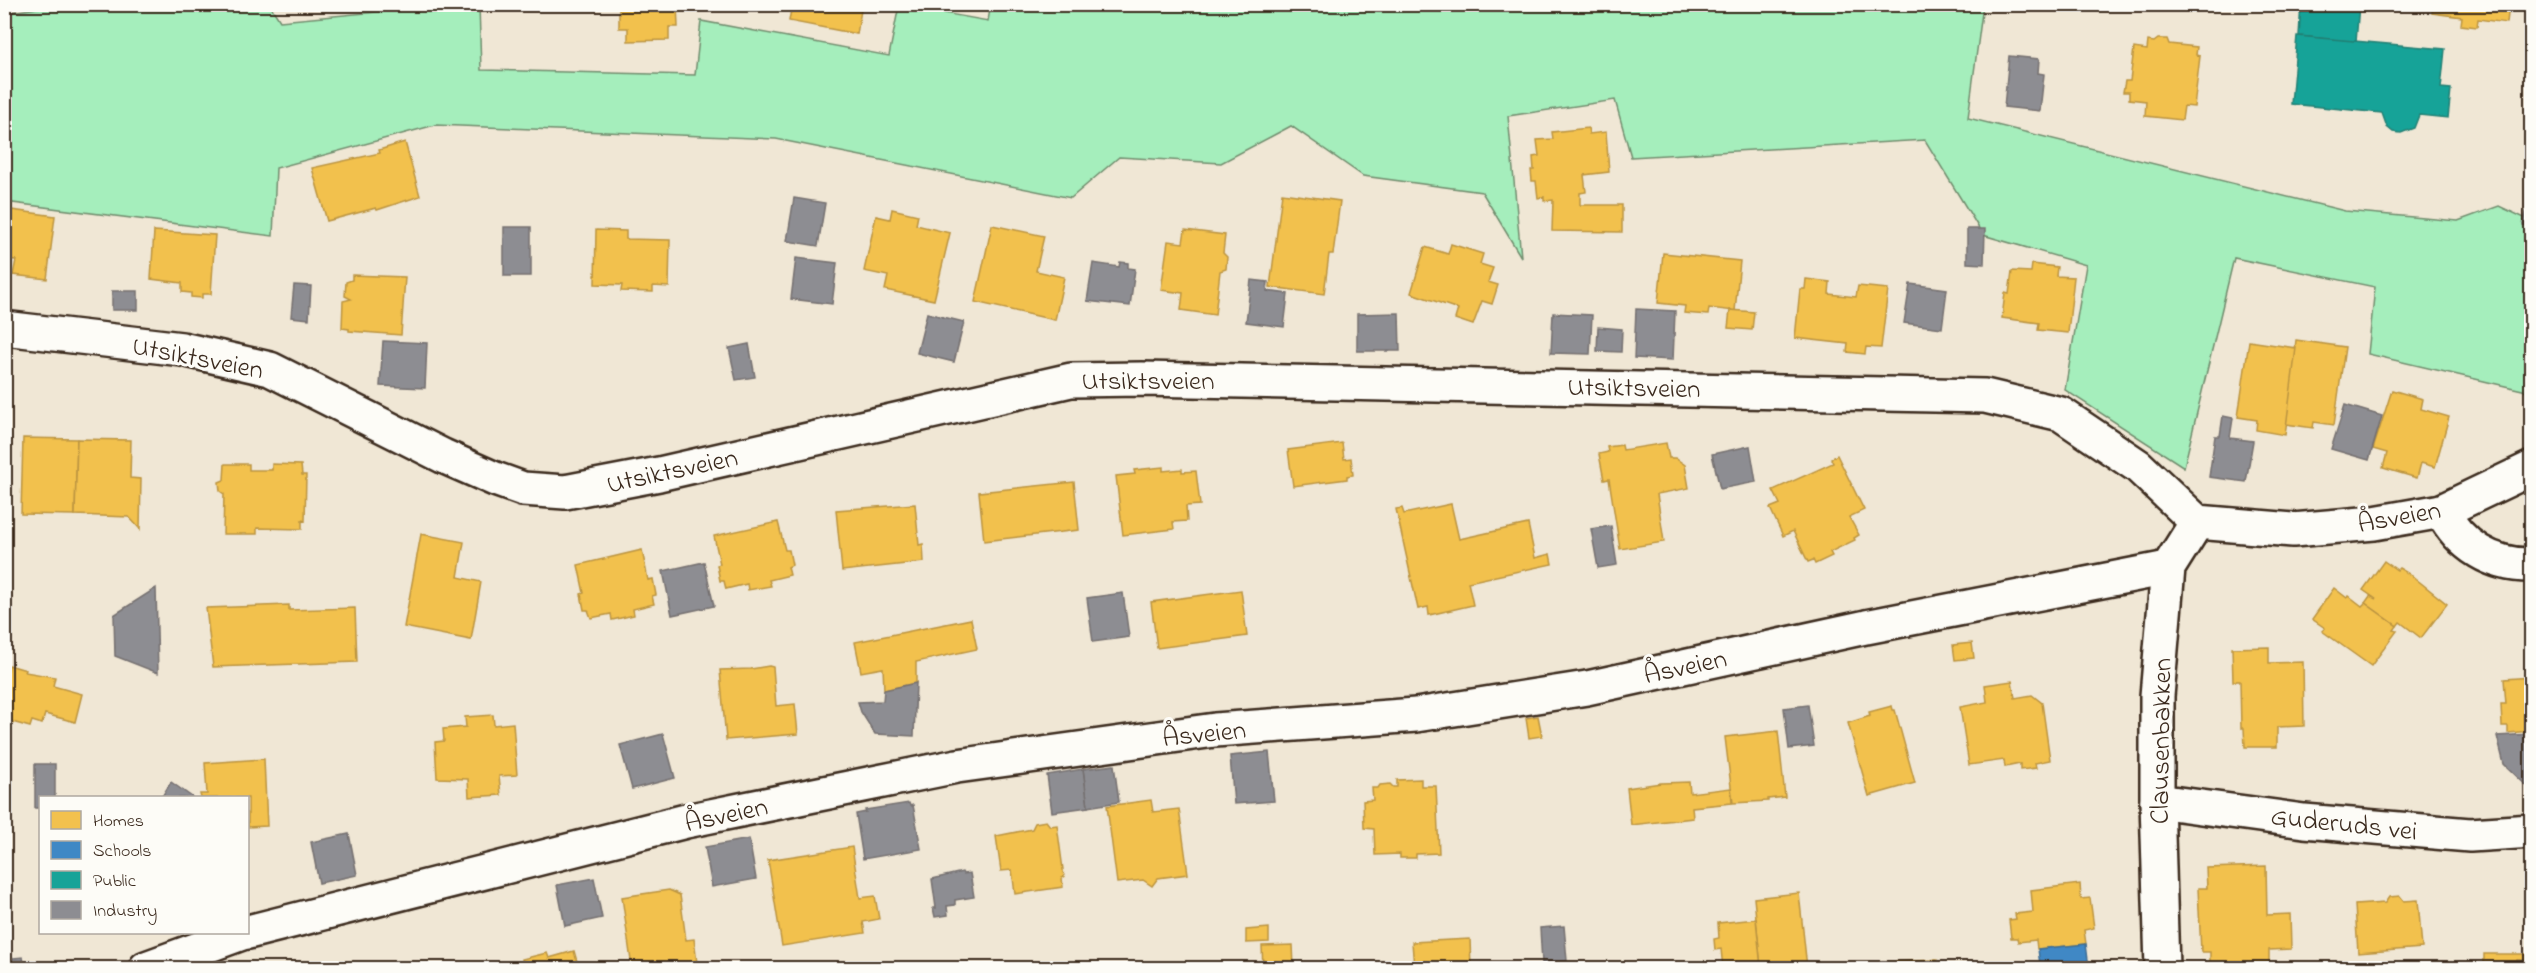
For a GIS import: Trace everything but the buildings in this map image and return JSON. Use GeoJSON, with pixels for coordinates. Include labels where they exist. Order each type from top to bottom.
{"type":"FeatureCollection","features":[{"type":"Feature","properties":{"kind":"street","name":"Utsiktsveien"},"geometry":{"type":"LineString","coordinates":[[4,328],[182,350],[270,369],[443,456],[523,489],[565,492],[649,476],[1071,380],[1176,379],[1762,390],[1985,396],[2061,414],[2138,466],[2197,522]]}},
{"type":"Feature","properties":{"kind":"street","name":"Åsveien"},"geometry":{"type":"LineString","coordinates":[[2197,522],[2293,530],[2374,523],[2442,511],[2532,468]]}},
{"type":"Feature","properties":{"kind":"street"},"geometry":{"type":"LineString","coordinates":[[2442,511],[2452,531],[2479,553],[2515,565],[2532,565]]}},
{"type":"Feature","properties":{"kind":"street","name":"Clausenbakken"},"geometry":{"type":"LineString","coordinates":[[2162,969],[2157,801],[2157,696],[2168,568],[2197,522]]}},
{"type":"Feature","properties":{"kind":"street","name":"Åsveien"},"geometry":{"type":"LineString","coordinates":[[249,931],[686,821],[957,766],[1215,730],[1416,715],[1587,688],[1866,627],[2168,568]]}},
{"type":"Feature","properties":{"kind":"street","name":"Guderuds vei"},"geometry":{"type":"LineString","coordinates":[[2157,801],[2304,820],[2470,835],[2532,831]]}},
{"type":"Feature","properties":{"kind":"street","name":"Åsveien"},"geometry":{"type":"LineString","coordinates":[[146,969],[241,934]]}},
{"type":"Feature","properties":{"kind":"green space"},"geometry":{"type":"Polygon","coordinates":[[[991,4],[1983,5],[1968,118],[2345,211],[2458,221],[2499,206],[2531,221],[2531,392],[2368,354],[2375,287],[2234,258],[2184,467],[2065,390],[2086,265],[1983,235],[1925,140],[1631,157],[1615,100],[1508,116],[1521,257],[1482,192],[1363,176],[1291,126],[1221,163],[1119,157],[1071,198],[776,139],[435,125],[276,168],[273,236],[5,202],[5,13],[57,5],[270,5],[280,21],[452,5],[479,5],[481,70],[695,75],[701,21],[889,56],[899,5],[988,21],[991,4]]]}}]}
